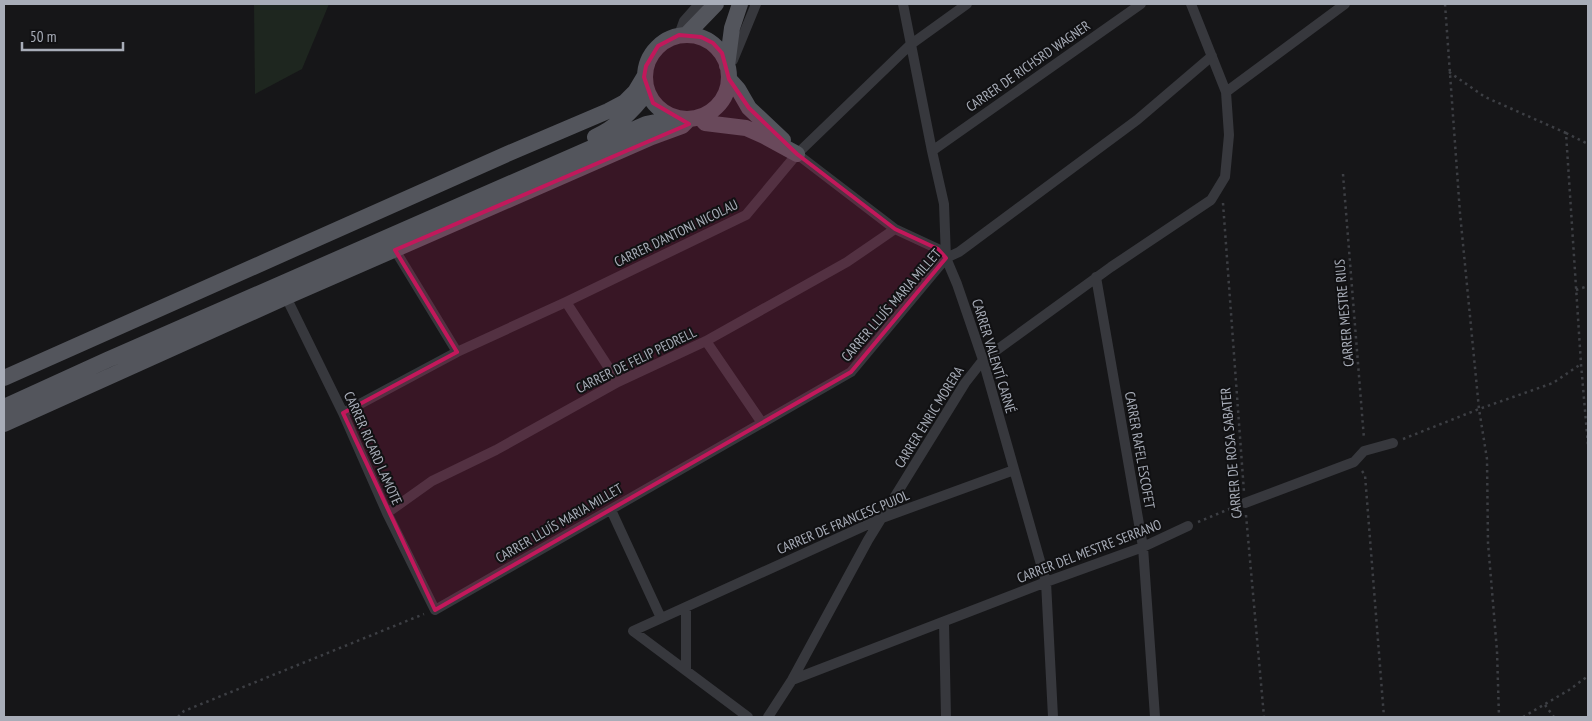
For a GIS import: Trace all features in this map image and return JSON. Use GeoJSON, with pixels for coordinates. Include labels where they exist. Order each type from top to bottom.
{"type":"FeatureCollection","features":[{"type":"Feature","properties":{"kind":"main road"},"geometry":{"type":"LineString","coordinates":[[683,35],[716,4]]}},
{"type":"Feature","properties":{"kind":"main road"},"geometry":{"type":"LineString","coordinates":[[4,407],[646,124],[688,118],[715,109],[725,95],[732,28],[740,4]]}},
{"type":"Feature","properties":{"kind":"main road"},"geometry":{"type":"LineString","coordinates":[[683,35],[700,37],[712,43],[722,53],[728,72],[749,108],[797,154],[746,128],[705,123],[663,112],[654,103],[646,84],[646,66],[650,55],[668,39],[683,35]]}},
{"type":"Feature","properties":{"kind":"main road"},"geometry":{"type":"LineString","coordinates":[[4,400],[608,132],[634,110],[646,84]]}},
{"type":"Feature","properties":{"kind":"main road"},"geometry":{"type":"LineString","coordinates":[[8,375],[608,111],[625,102],[646,84]]}},
{"type":"Feature","properties":{"kind":"main road"},"geometry":{"type":"LineString","coordinates":[[4,424],[286,297],[652,137],[682,126],[688,118]]}},
{"type":"Feature","properties":{"kind":"street"},"geometry":{"type":"LineString","coordinates":[[683,35],[684,21],[699,4]]}},
{"type":"Feature","properties":{"kind":"street"},"geometry":{"type":"LineString","coordinates":[[728,72],[756,4]]}},
{"type":"Feature","properties":{"kind":"street","name":"CARRER VALENTÍ CARNÉ"},"geometry":{"type":"LineString","coordinates":[[903,4],[944,204],[946,258],[958,284],[983,360],[1046,582],[1053,717]]}},
{"type":"Feature","properties":{"kind":"street","name":"CARRER D'ANTONI NICOLAU"},"geometry":{"type":"LineString","coordinates":[[343,413],[457,352],[566,302],[746,215],[797,154],[910,45],[967,4]]}},
{"type":"Feature","properties":{"kind":"street","name":"CARRER DE RICHSRD WAGNER"},"geometry":{"type":"LineString","coordinates":[[932,151],[1141,4]]}},
{"type":"Feature","properties":{"kind":"street","name":"CARRER ENRIC MORERA"},"geometry":{"type":"LineString","coordinates":[[768,717],[792,680],[868,540],[965,383],[983,360],[1096,277],[1211,200],[1225,177],[1229,135],[1226,92],[1191,4]]}},
{"type":"Feature","properties":{"kind":"street"},"geometry":{"type":"LineString","coordinates":[[1226,92],[1345,4]]}},
{"type":"Feature","properties":{"kind":"street","name":"CARRER LLUÍS MARIA MILLET"},"geometry":{"type":"LineString","coordinates":[[435,610],[851,372],[946,258],[959,252],[1137,120],[1212,56]]}},
{"type":"Feature","properties":{"kind":"street"},"geometry":{"type":"LineString","coordinates":[[797,154],[895,229],[938,249],[946,258]]}},
{"type":"Feature","properties":{"kind":"street","name":"CARRER DE FELIP PEDRELL"},"geometry":{"type":"LineString","coordinates":[[387,514],[432,481],[496,450],[618,382],[706,341],[847,262],[895,229]]}},
{"type":"Feature","properties":{"kind":"street"},"geometry":{"type":"LineString","coordinates":[[395,250],[457,352]]}},
{"type":"Feature","properties":{"kind":"street","name":"CARRER RAFEL ESCOFET"},"geometry":{"type":"LineString","coordinates":[[1096,277],[1143,547],[1155,717]]}},
{"type":"Feature","properties":{"kind":"street","name":"CARRER RICARD LAMOTE"},"geometry":{"type":"LineString","coordinates":[[286,297],[343,413],[387,514],[435,610]]}},
{"type":"Feature","properties":{"kind":"street"},"geometry":{"type":"LineString","coordinates":[[566,302],[618,382]]}},
{"type":"Feature","properties":{"kind":"street"},"geometry":{"type":"LineString","coordinates":[[706,341],[762,422]]}},
{"type":"Feature","properties":{"kind":"street"},"geometry":{"type":"LineString","coordinates":[[1245,503],[1354,462],[1364,451],[1393,443]]}},
{"type":"Feature","properties":{"kind":"street","name":"CARRER DE FRANCESC PUJOL"},"geometry":{"type":"LineString","coordinates":[[748,717],[633,631],[882,518],[1014,470]]}},
{"type":"Feature","properties":{"kind":"street"},"geometry":{"type":"LineString","coordinates":[[611,510],[661,618]]}},
{"type":"Feature","properties":{"kind":"street","name":"CARRER DEL MESTRE SERRANO"},"geometry":{"type":"LineString","coordinates":[[792,680],[1046,582],[1143,547],[1188,526]]}},
{"type":"Feature","properties":{"kind":"street"},"geometry":{"type":"LineString","coordinates":[[686,607],[686,670]]}},
{"type":"Feature","properties":{"kind":"street"},"geometry":{"type":"LineString","coordinates":[[944,622],[946,717]]}},
{"type":"Feature","properties":{"kind":"path"},"geometry":{"type":"LineString","coordinates":[[1445,4],[1448,72],[1460,213],[1479,409],[1487,459],[1488,543],[1497,651],[1499,717]]}},
{"type":"Feature","properties":{"kind":"path"},"geometry":{"type":"LineString","coordinates":[[1448,72],[1485,97],[1588,144]]}},
{"type":"Feature","properties":{"kind":"path"},"geometry":{"type":"LineString","coordinates":[[1566,133],[1588,445]]}},
{"type":"Feature","properties":{"kind":"path","name":"CARRER MESTRE RIUS"},"geometry":{"type":"LineString","coordinates":[[1343,174],[1364,451]]}},
{"type":"Feature","properties":{"kind":"path","name":"CARRER DE ROSA SABATER"},"geometry":{"type":"LineString","coordinates":[[1218,187],[1225,208],[1232,342],[1264,717]]}},
{"type":"Feature","properties":{"kind":"path"},"geometry":{"type":"LineString","coordinates":[[1576,290],[1588,286]]}},
{"type":"Feature","properties":{"kind":"path"},"geometry":{"type":"LineString","coordinates":[[1393,443],[1479,409],[1553,383],[1581,364]]}},
{"type":"Feature","properties":{"kind":"path"},"geometry":{"type":"LineString","coordinates":[[1354,462],[1365,475],[1384,717]]}},
{"type":"Feature","properties":{"kind":"path"},"geometry":{"type":"LineString","coordinates":[[1188,526],[1245,503]]}},
{"type":"Feature","properties":{"kind":"path"},"geometry":{"type":"LineString","coordinates":[[178,717],[184,710],[435,610]]}},
{"type":"Feature","properties":{"kind":"path"},"geometry":{"type":"LineString","coordinates":[[1523,717],[1570,690],[1588,676]]}},
{"type":"Feature","properties":{"kind":"path"},"geometry":{"type":"LineString","coordinates":[[1545,704],[1554,717]]}},
{"type":"Feature","properties":{"kind":"highlighted area"},"geometry":{"type":"Polygon","coordinates":[[[679,35],[701,37],[713,43],[722,53],[729,79],[749,108],[797,154],[895,229],[938,249],[946,258],[851,372],[435,610],[343,413],[457,352],[395,250],[689,124],[653,103],[644,77],[646,66],[658,46],[679,35]]]}},
{"type":"Feature","properties":{"kind":"shaded area"},"geometry":{"type":"Polygon","coordinates":[[[254,4],[329,4],[302,69],[255,94],[254,4]]]}}]}
